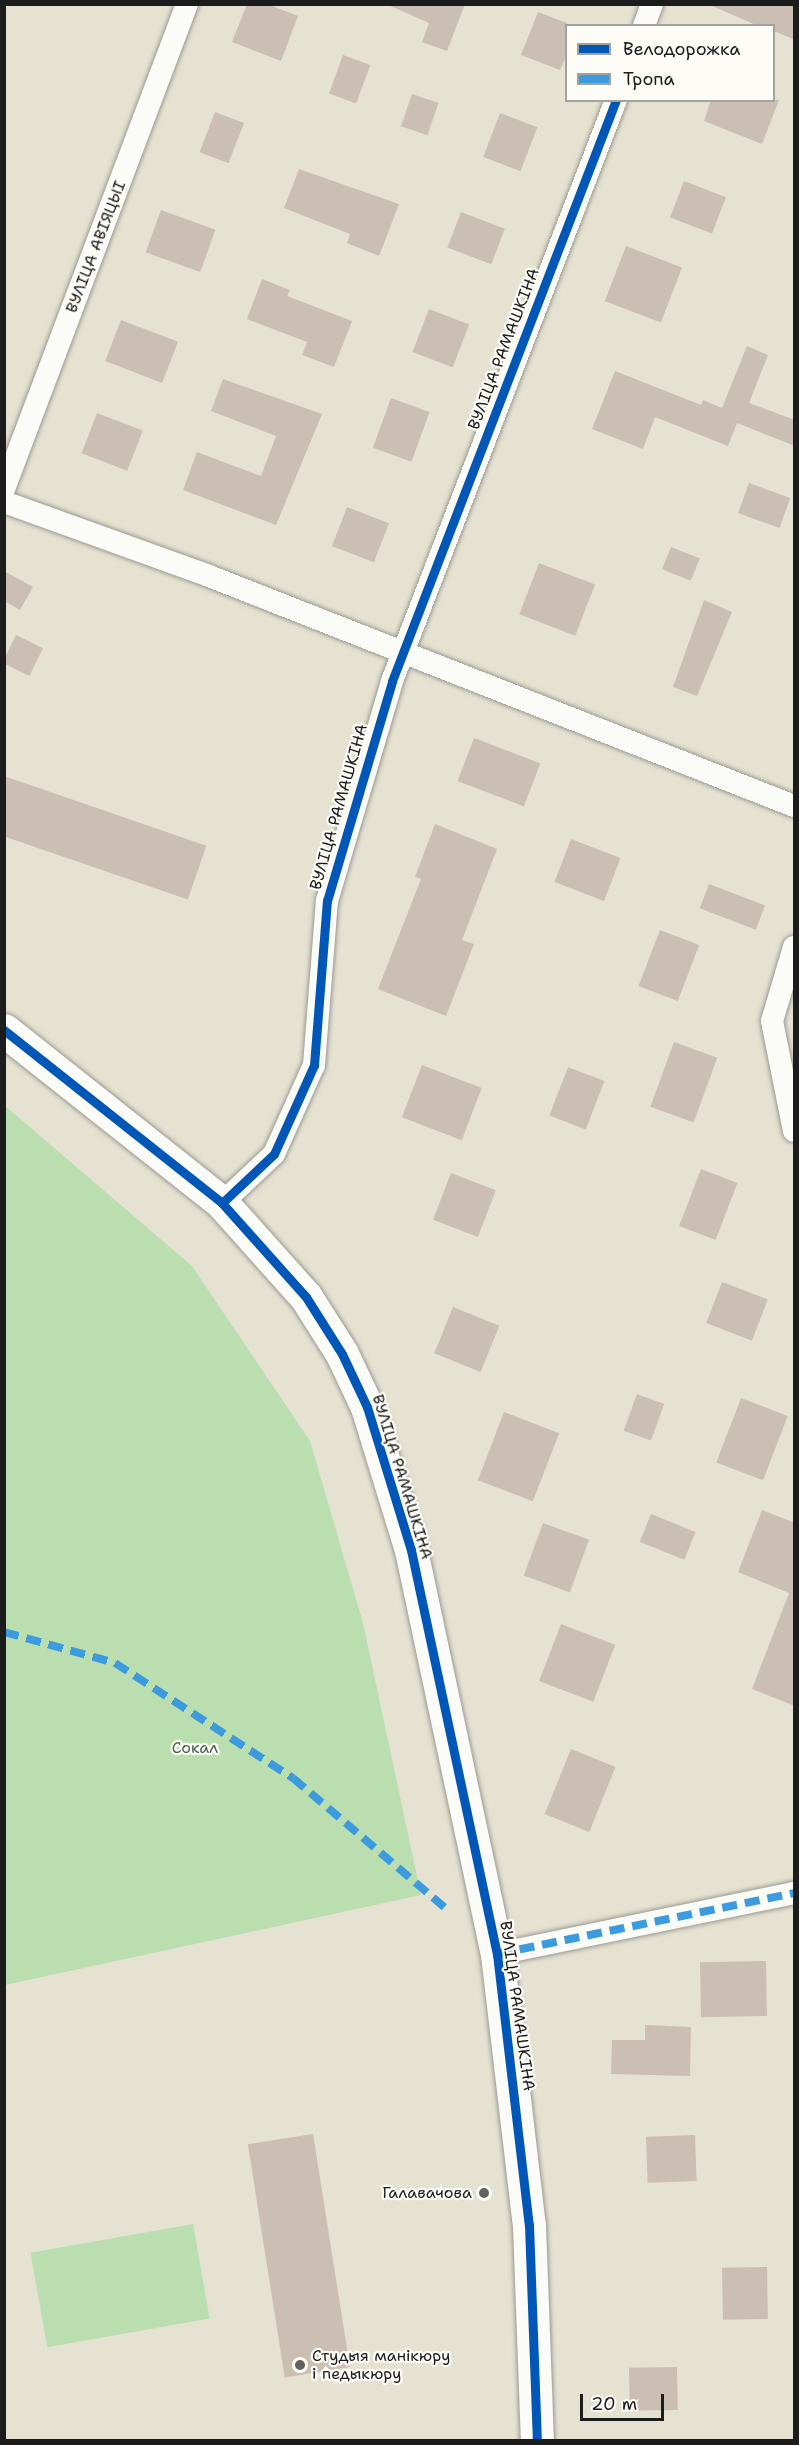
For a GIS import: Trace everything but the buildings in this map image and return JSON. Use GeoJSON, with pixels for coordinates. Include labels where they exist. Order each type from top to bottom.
{"type":"FeatureCollection","features":[{"type":"Feature","properties":{"kind":"street","name":"ВУЛІЦА АВІЯЦЫІ"},"geometry":{"type":"LineString","coordinates":[[4,489],[187,4]]}},
{"type":"Feature","properties":{"kind":"street"},"geometry":{"type":"LineString","coordinates":[[645,24],[652,4]]}},
{"type":"Feature","properties":{"kind":"street","name":"ВУЛІЦА РАМАШКІНА"},"geometry":{"type":"LineString","coordinates":[[537,2440],[529,2225],[497,1954],[411,1550],[367,1407],[342,1354],[306,1297],[222,1203],[274,1154],[314,1065],[327,901],[404,652],[615,102]]}},
{"type":"Feature","properties":{"kind":"street"},"geometry":{"type":"LineString","coordinates":[[4,502],[404,652],[795,806]]}},
{"type":"Feature","properties":{"kind":"street"},"geometry":{"type":"LineString","coordinates":[[795,947],[772,1021],[795,1131]]}},
{"type":"Feature","properties":{"kind":"street"},"geometry":{"type":"LineString","coordinates":[[4,1030],[222,1203]]}},
{"type":"Feature","properties":{"kind":"street"},"geometry":{"type":"LineString","coordinates":[[497,1954],[795,1893]]}},
{"type":"Feature","properties":{"kind":"green space","name":"Сокал"},"geometry":{"type":"Polygon","coordinates":[[[4,1105],[192,1266],[310,1441],[363,1623],[421,1895],[5,1985],[4,1105]]]}},
{"type":"Feature","properties":{"kind":"green space"},"geometry":{"type":"Polygon","coordinates":[[[193,2224],[210,2319],[47,2347],[31,2253],[193,2224]]]}},
{"type":"Feature","properties":{"kind":"marked path"},"geometry":{"type":"LineString","coordinates":[[4,1632],[115,1663],[293,1778],[450,1912]]}},
{"type":"Feature","properties":{"kind":"marked path"},"geometry":{"type":"LineString","coordinates":[[497,1954],[794,1893]]}},
{"type":"Feature","properties":{"kind":"cycle path"},"geometry":{"type":"LineString","coordinates":[[222,1203],[274,1154],[314,1065],[327,901],[392,681],[615,102]]}},
{"type":"Feature","properties":{"kind":"cycle path"},"geometry":{"type":"LineString","coordinates":[[4,1030],[222,1203],[306,1297],[342,1354],[367,1407],[411,1550],[497,1954],[529,2225],[537,2440]]}},
{"type":"Feature","properties":{"kind":"place","name":"Галавачова"},"geometry":{"type":"Point","coordinates":[484,2193]}},
{"type":"Feature","properties":{"kind":"place","name":"Студыя манікюру і педыкюру"},"geometry":{"type":"Point","coordinates":[300,2365]}}]}
